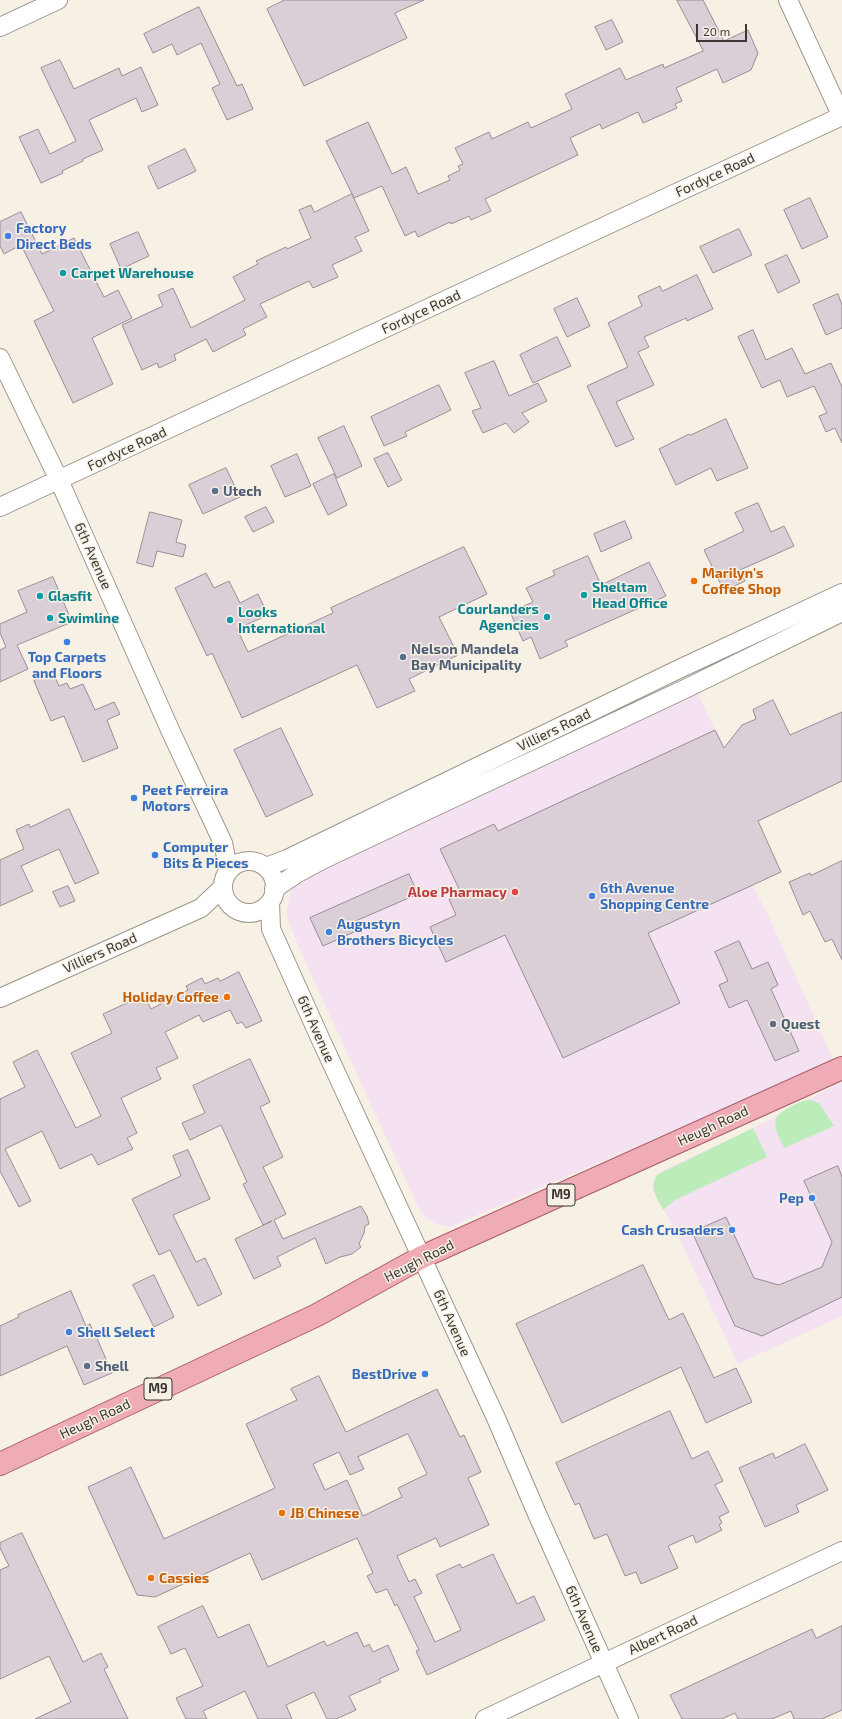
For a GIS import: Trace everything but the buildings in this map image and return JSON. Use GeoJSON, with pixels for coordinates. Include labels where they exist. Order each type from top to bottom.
{"type":"FeatureCollection","features":[{"type":"Feature","properties":{"kind":"main road","name":"Heugh Road"},"geometry":{"type":"LineString","coordinates":[[0,1464],[317,1314],[422,1257],[842,1068]]}},
{"type":"Feature","properties":{"kind":"street"},"geometry":{"type":"LineString","coordinates":[[0,27],[58,0]]}},
{"type":"Feature","properties":{"kind":"street"},"geometry":{"type":"LineString","coordinates":[[788,0],[842,116]]}},
{"type":"Feature","properties":{"kind":"street","name":"Fordyce Road"},"geometry":{"type":"LineString","coordinates":[[0,507],[842,116]]}},
{"type":"Feature","properties":{"kind":"street","name":"6th Avenue"},"geometry":{"type":"LineString","coordinates":[[0,358],[59,480],[222,843],[227,900],[232,906],[245,912],[253,913],[271,928]]}},
{"type":"Feature","properties":{"kind":"street","name":"Villiers Road"},"geometry":{"type":"LineString","coordinates":[[266,867],[287,859],[679,669],[842,592]]}},
{"type":"Feature","properties":{"kind":"street","name":"Villiers Road"},"geometry":{"type":"LineString","coordinates":[[272,896],[296,874],[324,860],[687,688],[842,612]]}},
{"type":"Feature","properties":{"kind":"street","name":"6th Avenue"},"geometry":{"type":"LineString","coordinates":[[222,843],[246,861],[260,863],[272,874],[275,882],[272,896],[271,928],[320,1038],[496,1418],[629,1719]]}},
{"type":"Feature","properties":{"kind":"street"},"geometry":{"type":"LineString","coordinates":[[226,879],[239,863],[246,861]]}},
{"type":"Feature","properties":{"kind":"street","name":"Villiers Road"},"geometry":{"type":"LineString","coordinates":[[200,908],[226,879]]}},
{"type":"Feature","properties":{"kind":"street"},"geometry":{"type":"LineString","coordinates":[[253,913],[260,911],[272,896]]}},
{"type":"Feature","properties":{"kind":"street","name":"Villiers Road"},"geometry":{"type":"LineString","coordinates":[[0,998],[200,908],[232,906]]}},
{"type":"Feature","properties":{"kind":"street","name":"Albert Road"},"geometry":{"type":"LineString","coordinates":[[485,1719],[842,1551]]}},
{"type":"Feature","properties":{"kind":"shaded area"},"geometry":{"type":"Polygon","coordinates":[[[696,689],[781,872],[752,885],[769,917],[834,1061],[450,1227],[434,1223],[421,1213],[304,959],[289,923],[287,912],[290,893],[294,885],[300,880],[696,689]]]}},
{"type":"Feature","properties":{"kind":"shaded area"},"geometry":{"type":"Polygon","coordinates":[[[842,1082],[842,1316],[738,1364],[679,1238],[652,1188],[653,1183],[660,1172],[753,1128],[842,1082]]]}},
{"type":"Feature","properties":{"kind":"green space"},"geometry":{"type":"Polygon","coordinates":[[[810,1100],[819,1103],[834,1126],[784,1148],[776,1129],[776,1119],[784,1110],[801,1102],[810,1100]]]}},
{"type":"Feature","properties":{"kind":"green space"},"geometry":{"type":"Polygon","coordinates":[[[753,1128],[767,1157],[675,1200],[663,1210],[656,1197],[654,1189],[657,1175],[753,1128]]]}},
{"type":"Feature","properties":{"kind":"place","name":"Factory Direct Beds"},"geometry":{"type":"Point","coordinates":[8,236]}},
{"type":"Feature","properties":{"kind":"place","name":"Carpet Warehouse"},"geometry":{"type":"Point","coordinates":[63,273]}},
{"type":"Feature","properties":{"kind":"place","name":"Utech"},"geometry":{"type":"Point","coordinates":[215,491]}},
{"type":"Feature","properties":{"kind":"place","name":"Marilyn's Coffee Shop"},"geometry":{"type":"Point","coordinates":[694,581]}},
{"type":"Feature","properties":{"kind":"place","name":"Sheltam Head Office"},"geometry":{"type":"Point","coordinates":[584,595]}},
{"type":"Feature","properties":{"kind":"place","name":"Glasfit"},"geometry":{"type":"Point","coordinates":[40,596]}},
{"type":"Feature","properties":{"kind":"place","name":"Courlanders Agencies"},"geometry":{"type":"Point","coordinates":[547,617]}},
{"type":"Feature","properties":{"kind":"place","name":"Swimline"},"geometry":{"type":"Point","coordinates":[50,618]}},
{"type":"Feature","properties":{"kind":"place","name":"Looks International"},"geometry":{"type":"Point","coordinates":[230,620]}},
{"type":"Feature","properties":{"kind":"place","name":"Top Carpets and Floors"},"geometry":{"type":"Point","coordinates":[67,642]}},
{"type":"Feature","properties":{"kind":"place","name":"Nelson Mandela Bay Municipality"},"geometry":{"type":"Point","coordinates":[403,657]}},
{"type":"Feature","properties":{"kind":"place","name":"Peet Ferreira Motors"},"geometry":{"type":"Point","coordinates":[134,798]}},
{"type":"Feature","properties":{"kind":"place","name":"Computer Bits & Pieces"},"geometry":{"type":"Point","coordinates":[155,855]}},
{"type":"Feature","properties":{"kind":"place","name":"Aloe Pharmacy"},"geometry":{"type":"Point","coordinates":[515,892]}},
{"type":"Feature","properties":{"kind":"place","name":"6th Avenue Shopping Centre"},"geometry":{"type":"Point","coordinates":[592,896]}},
{"type":"Feature","properties":{"kind":"place","name":"Augustyn Brothers Bicycles"},"geometry":{"type":"Point","coordinates":[329,932]}},
{"type":"Feature","properties":{"kind":"place","name":"Holiday Coffee"},"geometry":{"type":"Point","coordinates":[227,997]}},
{"type":"Feature","properties":{"kind":"place","name":"Quest"},"geometry":{"type":"Point","coordinates":[773,1024]}},
{"type":"Feature","properties":{"kind":"place","name":"Pep"},"geometry":{"type":"Point","coordinates":[812,1198]}},
{"type":"Feature","properties":{"kind":"place","name":"Cash Crusaders"},"geometry":{"type":"Point","coordinates":[732,1230]}},
{"type":"Feature","properties":{"kind":"place","name":"Shell Select"},"geometry":{"type":"Point","coordinates":[69,1332]}},
{"type":"Feature","properties":{"kind":"place","name":"Shell"},"geometry":{"type":"Point","coordinates":[87,1366]}},
{"type":"Feature","properties":{"kind":"place","name":"BestDrive"},"geometry":{"type":"Point","coordinates":[425,1374]}},
{"type":"Feature","properties":{"kind":"place","name":"JB Chinese"},"geometry":{"type":"Point","coordinates":[282,1513]}},
{"type":"Feature","properties":{"kind":"place","name":"Cassies"},"geometry":{"type":"Point","coordinates":[151,1578]}}]}
